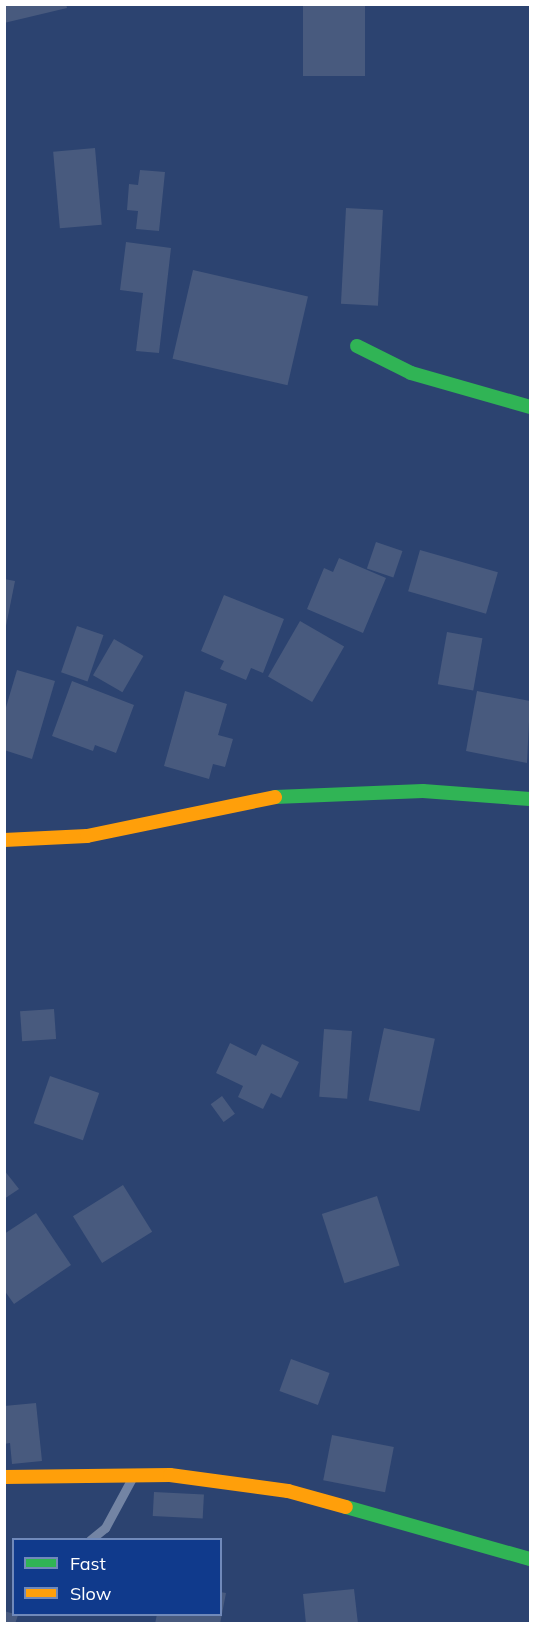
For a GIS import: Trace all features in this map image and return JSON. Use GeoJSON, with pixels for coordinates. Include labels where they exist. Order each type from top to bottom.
{"type":"FeatureCollection","features":[{"type":"Feature","properties":{"kind":"street"},"geometry":{"type":"LineString","coordinates":[[357,346],[411,373],[531,406]]}},
{"type":"Feature","properties":{"kind":"street"},"geometry":{"type":"LineString","coordinates":[[4,840],[87,836],[267,797],[423,791],[531,799]]}},
{"type":"Feature","properties":{"kind":"street"},"geometry":{"type":"LineString","coordinates":[[4,1477],[170,1474],[288,1491],[531,1559]]}},
{"type":"Feature","properties":{"kind":"lane"},"geometry":{"type":"LineString","coordinates":[[91,1538],[105,1528],[133,1475]]}},
{"type":"Feature","properties":{"kind":"building"},"geometry":{"type":"Polygon","coordinates":[[[4,4],[66,4],[67,8],[4,23],[4,4]]]}},
{"type":"Feature","properties":{"kind":"building"},"geometry":{"type":"Polygon","coordinates":[[[303,4],[365,4],[365,76],[303,76],[303,4]]]}},
{"type":"Feature","properties":{"kind":"building"},"geometry":{"type":"Polygon","coordinates":[[[95,148],[102,225],[60,228],[53,152],[95,148]]]}},
{"type":"Feature","properties":{"kind":"building"},"geometry":{"type":"Polygon","coordinates":[[[140,170],[165,172],[159,231],[136,229],[138,211],[127,210],[129,184],[138,185],[140,170]]]}},
{"type":"Feature","properties":{"kind":"building"},"geometry":{"type":"Polygon","coordinates":[[[346,208],[383,210],[378,306],[341,304],[346,208]]]}},
{"type":"Feature","properties":{"kind":"building"},"geometry":{"type":"Polygon","coordinates":[[[126,242],[171,248],[159,353],[136,351],[143,293],[120,290],[126,242]]]}},
{"type":"Feature","properties":{"kind":"building"},"geometry":{"type":"Polygon","coordinates":[[[193,270],[308,297],[288,385],[173,359],[193,270]]]}},
{"type":"Feature","properties":{"kind":"building"},"geometry":{"type":"Polygon","coordinates":[[[376,542],[402,551],[393,578],[367,568],[376,542]]]}},
{"type":"Feature","properties":{"kind":"building"},"geometry":{"type":"Polygon","coordinates":[[[420,550],[498,572],[486,614],[408,591],[420,550]]]}},
{"type":"Feature","properties":{"kind":"building"},"geometry":{"type":"Polygon","coordinates":[[[339,558],[386,578],[363,633],[307,609],[324,568],[333,572],[339,558]]]}},
{"type":"Feature","properties":{"kind":"building"},"geometry":{"type":"Polygon","coordinates":[[[4,579],[15,581],[6,626],[4,626],[4,579]]]}},
{"type":"Feature","properties":{"kind":"building"},"geometry":{"type":"Polygon","coordinates":[[[224,595],[284,619],[263,673],[251,668],[246,680],[220,669],[224,661],[201,651],[224,595]]]}},
{"type":"Feature","properties":{"kind":"building"},"geometry":{"type":"Polygon","coordinates":[[[300,621],[344,646],[312,702],[268,676],[300,621]]]}},
{"type":"Feature","properties":{"kind":"building"},"geometry":{"type":"Polygon","coordinates":[[[77,626],[103,635],[88,681],[61,672],[77,626]]]}},
{"type":"Feature","properties":{"kind":"building"},"geometry":{"type":"Polygon","coordinates":[[[447,632],[482,638],[473,690],[438,684],[447,632]]]}},
{"type":"Feature","properties":{"kind":"building"},"geometry":{"type":"Polygon","coordinates":[[[114,639],[143,656],[122,692],[93,675],[114,639]]]}},
{"type":"Feature","properties":{"kind":"building"},"geometry":{"type":"Polygon","coordinates":[[[17,670],[55,681],[32,759],[4,750],[4,714],[17,670]]]}},
{"type":"Feature","properties":{"kind":"building"},"geometry":{"type":"Polygon","coordinates":[[[72,681],[134,705],[116,753],[95,745],[93,751],[52,736],[72,681]]]}},
{"type":"Feature","properties":{"kind":"building"},"geometry":{"type":"Polygon","coordinates":[[[185,691],[227,704],[218,735],[233,739],[225,767],[213,764],[209,779],[164,766],[185,691]]]}},
{"type":"Feature","properties":{"kind":"building"},"geometry":{"type":"Polygon","coordinates":[[[477,691],[530,701],[527,763],[466,751],[477,691]]]}},
{"type":"Feature","properties":{"kind":"building"},"geometry":{"type":"Polygon","coordinates":[[[54,1009],[56,1039],[22,1041],[20,1011],[54,1009]]]}},
{"type":"Feature","properties":{"kind":"building"},"geometry":{"type":"Polygon","coordinates":[[[384,1028],[435,1039],[419,1111],[369,1100],[384,1028]]]}},
{"type":"Feature","properties":{"kind":"building"},"geometry":{"type":"Polygon","coordinates":[[[324,1029],[352,1031],[347,1099],[319,1097],[324,1029]]]}},
{"type":"Feature","properties":{"kind":"building"},"geometry":{"type":"Polygon","coordinates":[[[230,1043],[256,1056],[262,1044],[299,1062],[281,1098],[271,1093],[263,1109],[238,1097],[243,1086],[216,1073],[230,1043]]]}},
{"type":"Feature","properties":{"kind":"building"},"geometry":{"type":"Polygon","coordinates":[[[50,1076],[99,1093],[83,1140],[34,1123],[50,1076]]]}},
{"type":"Feature","properties":{"kind":"building"},"geometry":{"type":"Polygon","coordinates":[[[222,1096],[235,1114],[224,1122],[211,1104],[222,1096]]]}},
{"type":"Feature","properties":{"kind":"building"},"geometry":{"type":"Polygon","coordinates":[[[4,1170],[19,1189],[4,1199],[4,1170]]]}},
{"type":"Feature","properties":{"kind":"building"},"geometry":{"type":"Polygon","coordinates":[[[123,1185],[152,1232],[102,1263],[73,1216],[123,1185]]]}},
{"type":"Feature","properties":{"kind":"building"},"geometry":{"type":"Polygon","coordinates":[[[377,1196],[400,1265],[344,1283],[322,1214],[377,1196]]]}},
{"type":"Feature","properties":{"kind":"building"},"geometry":{"type":"Polygon","coordinates":[[[36,1213],[71,1265],[14,1304],[4,1290],[4,1234],[36,1213]]]}},
{"type":"Feature","properties":{"kind":"building"},"geometry":{"type":"Polygon","coordinates":[[[291,1359],[330,1373],[318,1405],[279,1391],[291,1359]]]}},
{"type":"Feature","properties":{"kind":"building"},"geometry":{"type":"Polygon","coordinates":[[[36,1403],[42,1461],[12,1464],[10,1443],[4,1444],[4,1406],[36,1403]]]}},
{"type":"Feature","properties":{"kind":"building"},"geometry":{"type":"Polygon","coordinates":[[[332,1435],[394,1447],[385,1492],[323,1480],[332,1435]]]}},
{"type":"Feature","properties":{"kind":"building"},"geometry":{"type":"Polygon","coordinates":[[[154,1492],[204,1495],[203,1519],[153,1516],[154,1492]]]}},
{"type":"Feature","properties":{"kind":"building"},"geometry":{"type":"Polygon","coordinates":[[[354,1589],[358,1624],[306,1624],[303,1594],[354,1589]]]}},
{"type":"Feature","properties":{"kind":"building"},"geometry":{"type":"Polygon","coordinates":[[[222,1592],[226,1593],[222,1614],[222,1592]]]}},
{"type":"Feature","properties":{"kind":"building"},"geometry":{"type":"Polygon","coordinates":[[[4,1611],[12,1613],[12,1616],[18,1616],[15,1624],[4,1624],[4,1611]]]}},
{"type":"Feature","properties":{"kind":"building"},"geometry":{"type":"Polygon","coordinates":[[[157,1616],[222,1616],[220,1624],[155,1624],[157,1616]]]}},
{"type":"Feature","properties":{"kind":"traffic: fast"},"geometry":{"type":"LineString","coordinates":[[357,346],[411,373],[530,407]]}},
{"type":"Feature","properties":{"kind":"traffic: fast"},"geometry":{"type":"LineString","coordinates":[[275,797],[423,791],[530,799]]}},
{"type":"Feature","properties":{"kind":"traffic: fast"},"geometry":{"type":"LineString","coordinates":[[346,1507],[530,1559]]}},
{"type":"Feature","properties":{"kind":"traffic: slow"},"geometry":{"type":"LineString","coordinates":[[4,840],[87,836],[275,797]]}},
{"type":"Feature","properties":{"kind":"traffic: slow"},"geometry":{"type":"LineString","coordinates":[[4,1477],[170,1475],[288,1491],[346,1507]]}}]}
